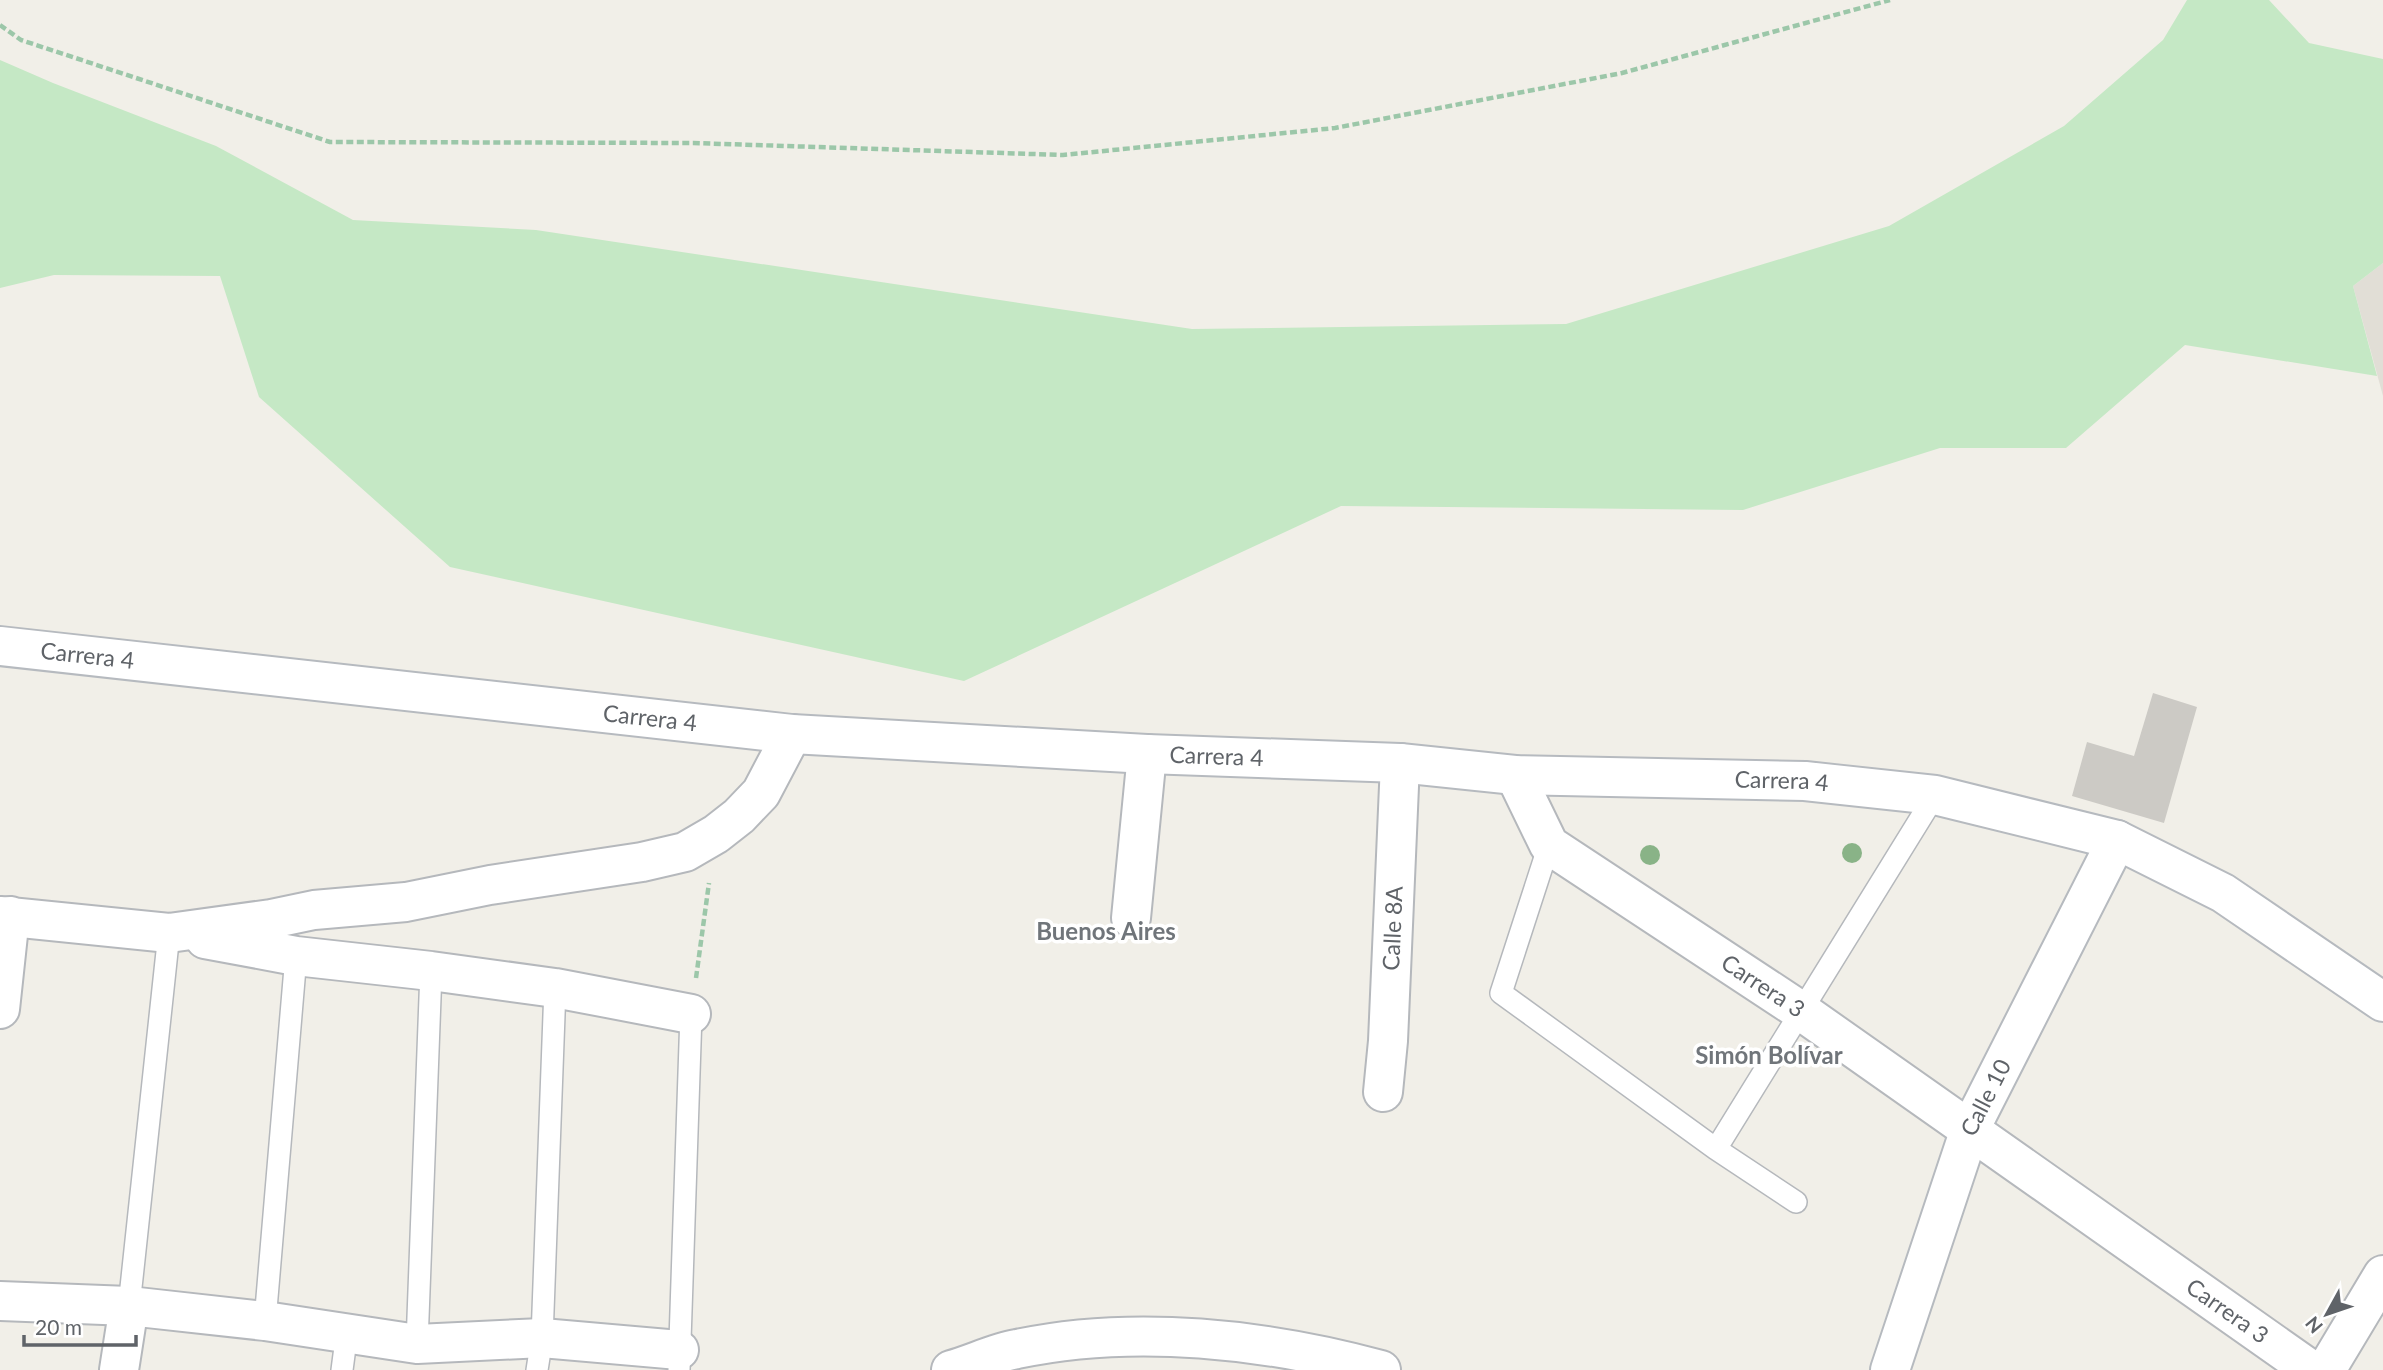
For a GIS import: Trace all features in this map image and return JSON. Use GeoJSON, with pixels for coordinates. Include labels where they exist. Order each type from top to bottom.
{"type":"FeatureCollection","features":[{"type":"Feature","properties":{"kind":"street","name":"Carrera 4"},"geometry":{"type":"LineString","coordinates":[[0,646],[792,734],[1147,754],[1400,763],[1515,775],[1805,781],[1935,795],[2118,840],[2223,893],[2383,1002]]}},
{"type":"Feature","properties":{"kind":"street"},"geometry":{"type":"LineString","coordinates":[[169,933],[271,919],[314,910],[406,902],[490,885],[642,862],[685,852],[716,834],[739,816],[761,793],[792,734]]}},
{"type":"Feature","properties":{"kind":"street"},"geometry":{"type":"LineString","coordinates":[[1131,918],[1147,754]]}},
{"type":"Feature","properties":{"kind":"street","name":"Calle 8A"},"geometry":{"type":"LineString","coordinates":[[1383,1092],[1388,1041],[1400,763]]}},
{"type":"Feature","properties":{"kind":"street"},"geometry":{"type":"LineString","coordinates":[[1515,775],[1549,845]]}},
{"type":"Feature","properties":{"kind":"street","name":"Calle 10"},"geometry":{"type":"LineString","coordinates":[[1890,1370],[1970,1129],[2118,840]]}},
{"type":"Feature","properties":{"kind":"street","name":"Carrera 3"},"geometry":{"type":"LineString","coordinates":[[1549,845],[1801,1011],[2311,1370]]}},
{"type":"Feature","properties":{"kind":"street"},"geometry":{"type":"LineString","coordinates":[[0,1009],[5,916],[169,933],[296,956],[555,988],[691,1014]]}},
{"type":"Feature","properties":{"kind":"street"},"geometry":{"type":"LineString","coordinates":[[2326,1370],[2383,1275]]}},
{"type":"Feature","properties":{"kind":"street"},"geometry":{"type":"LineString","coordinates":[[0,1300],[129,1306],[265,1321],[417,1344],[539,1354],[679,1360]]}},
{"type":"Feature","properties":{"kind":"street"},"geometry":{"type":"LineString","coordinates":[[119,1370],[129,1306]]}},
{"type":"Feature","properties":{"kind":"street"},"geometry":{"type":"LineString","coordinates":[[951,1370],[1015,1349],[1077,1340],[1177,1337],[1299,1350],[1381,1370]]}},
{"type":"Feature","properties":{"kind":"lane"},"geometry":{"type":"LineString","coordinates":[[1716,1149],[1935,795]]}},
{"type":"Feature","properties":{"kind":"lane"},"geometry":{"type":"LineString","coordinates":[[1549,845],[1501,992],[1716,1149],[1796,1202]]}},
{"type":"Feature","properties":{"kind":"lane"},"geometry":{"type":"LineString","coordinates":[[129,1306],[169,933]]}},
{"type":"Feature","properties":{"kind":"lane"},"geometry":{"type":"LineString","coordinates":[[265,1321],[296,956]]}},
{"type":"Feature","properties":{"kind":"lane"},"geometry":{"type":"LineString","coordinates":[[417,1344],[431,971]]}},
{"type":"Feature","properties":{"kind":"lane"},"geometry":{"type":"LineString","coordinates":[[539,1354],[555,988]]}},
{"type":"Feature","properties":{"kind":"lane"},"geometry":{"type":"LineString","coordinates":[[679,1360],[691,1014]]}},
{"type":"Feature","properties":{"kind":"lane"},"geometry":{"type":"LineString","coordinates":[[342,1370],[346,1332]]}},
{"type":"Feature","properties":{"kind":"path"},"geometry":{"type":"LineString","coordinates":[[0,25],[21,40],[330,142],[693,143],[1063,155],[1335,128],[1622,73],[1890,0]]}},
{"type":"Feature","properties":{"kind":"path"},"geometry":{"type":"LineString","coordinates":[[691,1014],[716,834]]}},
{"type":"Feature","properties":{"kind":"shaded area"},"geometry":{"type":"Polygon","coordinates":[[[2383,263],[2383,396],[2353,286],[2383,263]]]}},
{"type":"Feature","properties":{"kind":"green space"},"geometry":{"type":"Polygon","coordinates":[[[2187,0],[2269,0],[2309,43],[2383,59],[2383,263],[2353,286],[2377,376],[2185,345],[2066,448],[1940,448],[1743,510],[1341,506],[964,681],[450,567],[259,397],[220,276],[54,275],[0,288],[0,60],[216,146],[353,220],[536,230],[1192,329],[1566,324],[1889,226],[2064,126],[2163,40],[2187,0]]]}},
{"type":"Feature","properties":{"kind":"building"},"geometry":{"type":"Polygon","coordinates":[[[2153,693],[2197,707],[2164,823],[2072,796],[2087,742],[2134,756],[2153,693]]]}},
{"type":"Feature","properties":{"kind":"district","name":"Buenos Aires"},"geometry":{"type":"Point","coordinates":[1106,932]}},
{"type":"Feature","properties":{"kind":"district","name":"Simón Bolívar"},"geometry":{"type":"Point","coordinates":[1769,1056]}}]}
